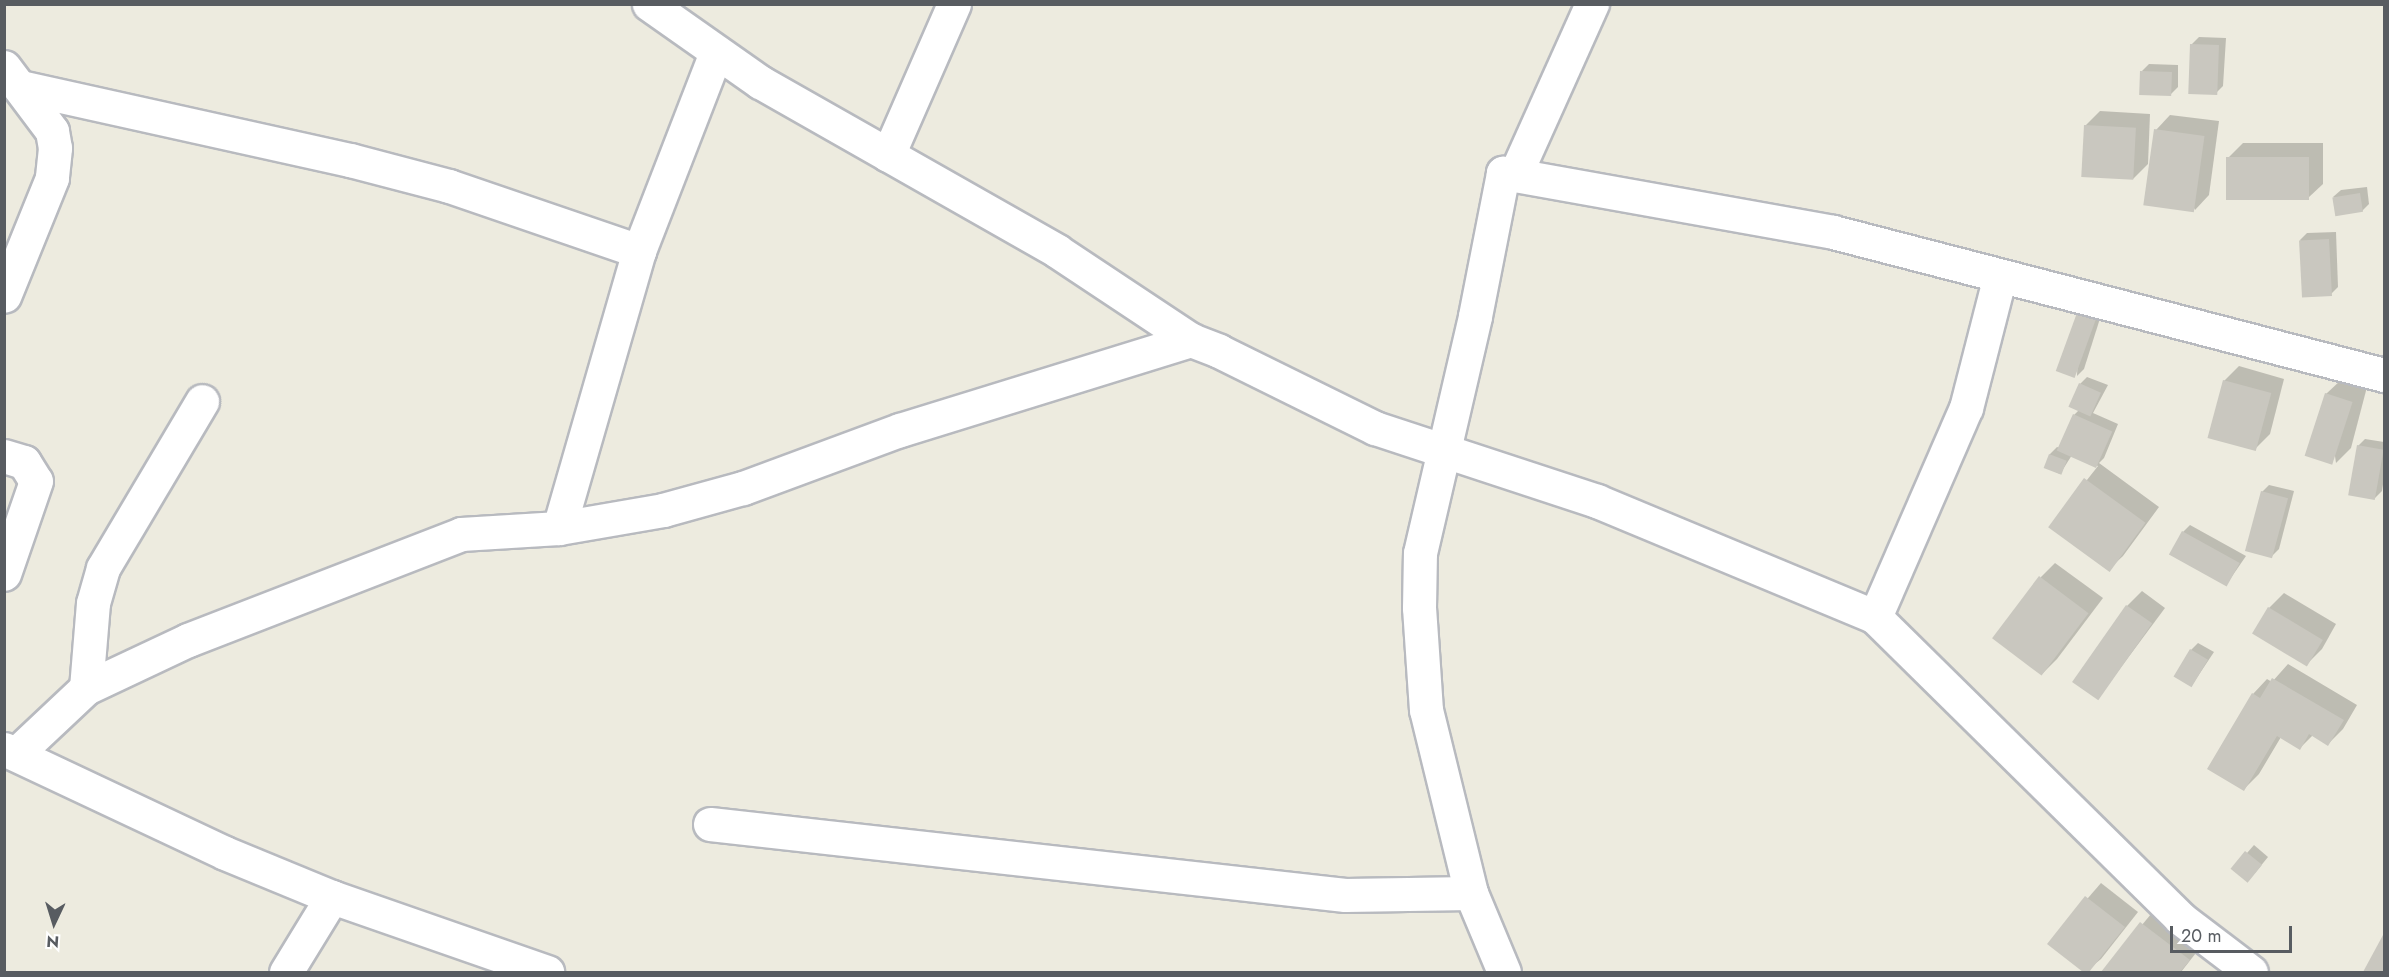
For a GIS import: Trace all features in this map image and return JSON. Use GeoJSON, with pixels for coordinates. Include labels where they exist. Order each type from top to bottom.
{"type":"FeatureCollection","features":[{"type":"Feature","properties":{"kind":"street"},"geometry":{"type":"LineString","coordinates":[[649,4],[760,82],[1056,250],[1191,340],[1219,351],[1375,428],[1597,501],[1875,617],[2180,918],[2251,972]]}},
{"type":"Feature","properties":{"kind":"street"},"geometry":{"type":"LineString","coordinates":[[888,155],[954,4]]}},
{"type":"Feature","properties":{"kind":"street"},"geometry":{"type":"LineString","coordinates":[[1503,173],[1515,175],[1592,4]]}},
{"type":"Feature","properties":{"kind":"street"},"geometry":{"type":"LineString","coordinates":[[559,528],[639,251],[716,52]]}},
{"type":"Feature","properties":{"kind":"street"},"geometry":{"type":"LineString","coordinates":[[12,77],[427,180],[639,251]]}},
{"type":"Feature","properties":{"kind":"street"},"geometry":{"type":"LineString","coordinates":[[4,296],[52,178],[56,148],[52,131],[12,77]]}},
{"type":"Feature","properties":{"kind":"street"},"geometry":{"type":"LineString","coordinates":[[1503,173],[1833,232],[2385,375]]}},
{"type":"Feature","properties":{"kind":"street"},"geometry":{"type":"LineString","coordinates":[[1503,173],[1475,316],[1420,553],[1419,608],[1426,710],[1471,893],[1504,972]]}},
{"type":"Feature","properties":{"kind":"street"},"geometry":{"type":"LineString","coordinates":[[1875,617],[1966,408],[2000,276]]}},
{"type":"Feature","properties":{"kind":"street"},"geometry":{"type":"LineString","coordinates":[[547,972],[332,897],[225,853],[10,751],[86,688],[188,640],[460,534],[559,528],[663,510],[743,488],[900,430],[1191,340]]}},
{"type":"Feature","properties":{"kind":"street"},"geometry":{"type":"LineString","coordinates":[[86,688],[93,603],[104,568],[202,401]]}},
{"type":"Feature","properties":{"kind":"street"},"geometry":{"type":"LineString","coordinates":[[4,456],[24,462],[36,481],[4,574]]}},
{"type":"Feature","properties":{"kind":"street"},"geometry":{"type":"LineString","coordinates":[[710,824],[1345,895],[1471,893]]}},
{"type":"Feature","properties":{"kind":"street"},"geometry":{"type":"LineString","coordinates":[[286,972],[332,897]]}},
{"type":"Feature","properties":{"kind":"building"},"geometry":{"type":"Polygon","coordinates":[[[2190,44],[2219,45],[2217,95],[2188,94],[2190,44]]]}},
{"type":"Feature","properties":{"kind":"building"},"geometry":{"type":"Polygon","coordinates":[[[2140,71],[2172,72],[2171,96],[2139,95],[2140,71]]]}},
{"type":"Feature","properties":{"kind":"building"},"geometry":{"type":"Polygon","coordinates":[[[2084,125],[2136,128],[2133,180],[2081,177],[2084,125]]]}},
{"type":"Feature","properties":{"kind":"building"},"geometry":{"type":"Polygon","coordinates":[[[2154,129],[2205,136],[2194,212],[2143,205],[2154,129]]]}},
{"type":"Feature","properties":{"kind":"building"},"geometry":{"type":"Polygon","coordinates":[[[2226,157],[2309,157],[2309,200],[2226,200],[2226,157]]]}},
{"type":"Feature","properties":{"kind":"building"},"geometry":{"type":"Polygon","coordinates":[[[2360,193],[2363,212],[2335,216],[2332,197],[2360,193]]]}},
{"type":"Feature","properties":{"kind":"building"},"geometry":{"type":"Polygon","coordinates":[[[2329,239],[2332,296],[2302,297],[2299,241],[2329,239]]]}},
{"type":"Feature","properties":{"kind":"building"},"geometry":{"type":"Polygon","coordinates":[[[2078,310],[2097,317],[2075,378],[2056,371],[2078,310]]]}},
{"type":"Feature","properties":{"kind":"building"},"geometry":{"type":"Polygon","coordinates":[[[2223,380],[2271,393],[2256,451],[2207,438],[2223,380]]]}},
{"type":"Feature","properties":{"kind":"building"},"geometry":{"type":"Polygon","coordinates":[[[2079,383],[2101,393],[2090,417],[2068,407],[2079,383]]]}},
{"type":"Feature","properties":{"kind":"building"},"geometry":{"type":"Polygon","coordinates":[[[2325,393],[2353,402],[2332,465],[2305,456],[2325,393]]]}},
{"type":"Feature","properties":{"kind":"building"},"geometry":{"type":"Polygon","coordinates":[[[2073,414],[2112,431],[2096,468],[2057,451],[2073,414]]]}},
{"type":"Feature","properties":{"kind":"building"},"geometry":{"type":"Polygon","coordinates":[[[2357,445],[2384,450],[2375,500],[2348,495],[2357,445]]]}},
{"type":"Feature","properties":{"kind":"building"},"geometry":{"type":"Polygon","coordinates":[[[2049,454],[2067,461],[2061,475],[2044,468],[2049,454]]]}},
{"type":"Feature","properties":{"kind":"building"},"geometry":{"type":"Polygon","coordinates":[[[2084,478],[2145,523],[2110,572],[2048,527],[2084,478]]]}},
{"type":"Feature","properties":{"kind":"building"},"geometry":{"type":"Polygon","coordinates":[[[2261,491],[2288,498],[2272,558],[2245,551],[2261,491]]]}},
{"type":"Feature","properties":{"kind":"building"},"geometry":{"type":"Polygon","coordinates":[[[2182,531],[2240,563],[2227,587],[2169,555],[2182,531]]]}},
{"type":"Feature","properties":{"kind":"building"},"geometry":{"type":"Polygon","coordinates":[[[2039,576],[2089,613],[2042,676],[1992,638],[2039,576]]]}},
{"type":"Feature","properties":{"kind":"building"},"geometry":{"type":"Polygon","coordinates":[[[2126,605],[2152,623],[2098,700],[2072,682],[2126,605]]]}},
{"type":"Feature","properties":{"kind":"building"},"geometry":{"type":"Polygon","coordinates":[[[2268,607],[2323,640],[2307,667],[2252,634],[2268,607]]]}},
{"type":"Feature","properties":{"kind":"building"},"geometry":{"type":"Polygon","coordinates":[[[2190,649],[2208,660],[2192,687],[2174,676],[2190,649]]]}},
{"type":"Feature","properties":{"kind":"building"},"geometry":{"type":"Polygon","coordinates":[[[2272,678],[2344,720],[2328,746],[2309,734],[2300,750],[2277,736],[2244,791],[2207,769],[2252,693],[2260,698],[2272,678]]]}},
{"type":"Feature","properties":{"kind":"building"},"geometry":{"type":"Polygon","coordinates":[[[2245,851],[2262,865],[2248,883],[2231,869],[2245,851]]]}},
{"type":"Feature","properties":{"kind":"building"},"geometry":{"type":"Polygon","coordinates":[[[2085,896],[2125,927],[2089,972],[2083,972],[2047,944],[2085,896]]]}},
{"type":"Feature","properties":{"kind":"building"},"geometry":{"type":"Polygon","coordinates":[[[2140,922],[2190,960],[2180,972],[2101,972],[2140,922]]]}},
{"type":"Feature","properties":{"kind":"building"},"geometry":{"type":"Polygon","coordinates":[[[2383,935],[2384,972],[2363,972],[2383,935]]]}}]}
